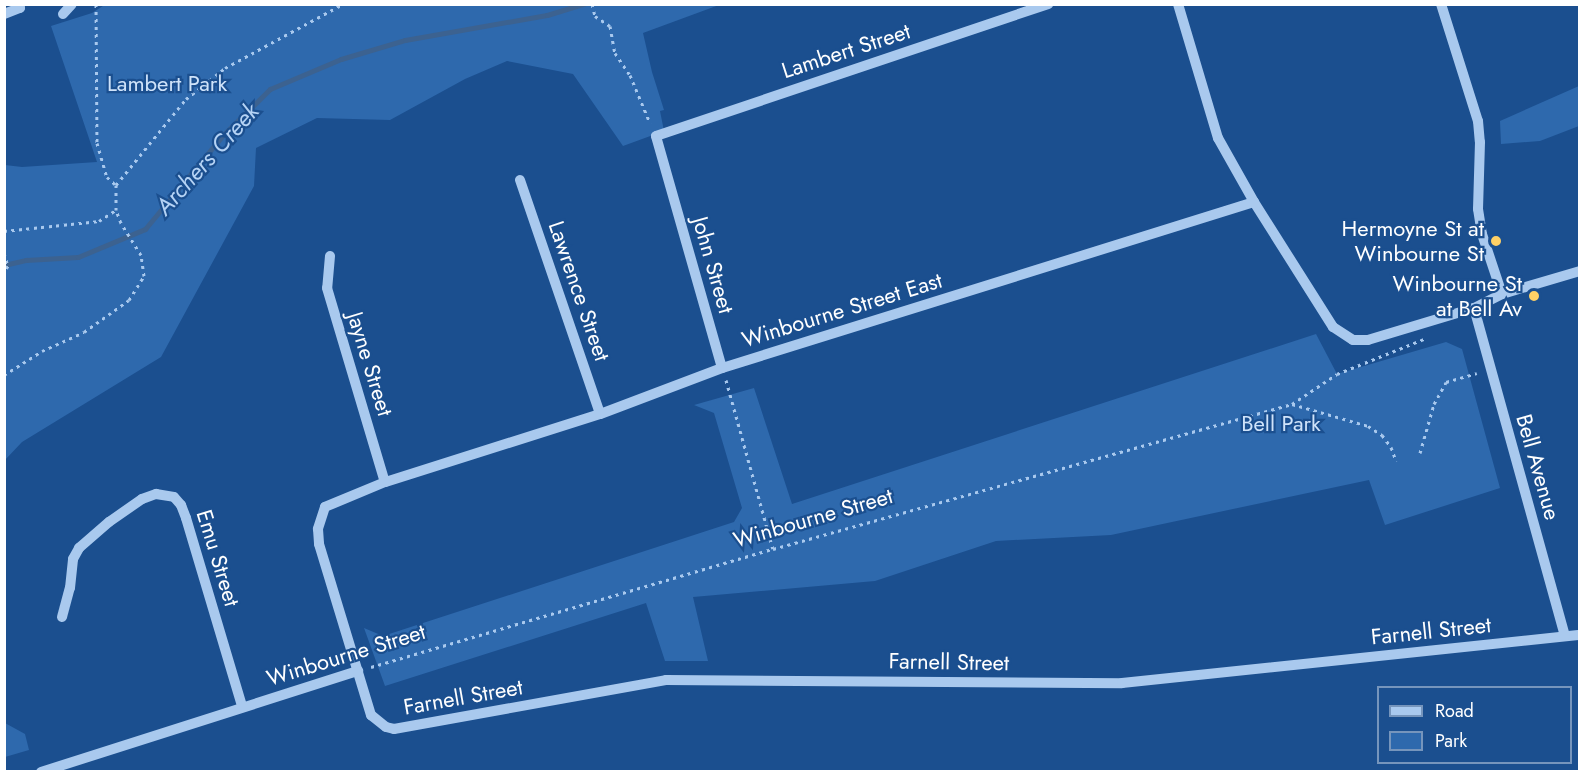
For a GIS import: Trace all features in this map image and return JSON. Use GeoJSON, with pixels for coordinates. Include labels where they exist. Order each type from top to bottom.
{"type":"FeatureCollection","features":[{"type":"Feature","properties":{"kind":"street"},"geometry":{"type":"LineString","coordinates":[[63,14],[72,4]]}},
{"type":"Feature","properties":{"kind":"street","name":"Lambert Street"},"geometry":{"type":"LineString","coordinates":[[656,136],[1048,4]]}},
{"type":"Feature","properties":{"kind":"street"},"geometry":{"type":"LineString","coordinates":[[1178,4],[1218,138],[1254,202],[1333,327],[1353,340],[1368,340],[1474,308],[1502,294],[1580,271]]}},
{"type":"Feature","properties":{"kind":"street"},"geometry":{"type":"LineString","coordinates":[[1441,4],[1478,121],[1478,209],[1482,234],[1502,294]]}},
{"type":"Feature","properties":{"kind":"street"},"geometry":{"type":"LineString","coordinates":[[4,14],[19,6]]}},
{"type":"Feature","properties":{"kind":"street","name":"John Street"},"geometry":{"type":"LineString","coordinates":[[656,136],[722,368]]}},
{"type":"Feature","properties":{"kind":"street","name":"Lawrence Street"},"geometry":{"type":"LineString","coordinates":[[520,180],[600,414]]}},
{"type":"Feature","properties":{"kind":"street","name":"Winbourne Street East"},"geometry":{"type":"LineString","coordinates":[[357,671],[319,544],[318,529],[325,507],[385,482],[600,414],[722,368],[1254,202]]}},
{"type":"Feature","properties":{"kind":"street","name":"Jayne Street"},"geometry":{"type":"LineString","coordinates":[[330,256],[327,288],[385,482]]}},
{"type":"Feature","properties":{"kind":"street","name":"Bell Avenue"},"geometry":{"type":"LineString","coordinates":[[1474,308],[1565,636]]}},
{"type":"Feature","properties":{"kind":"street","name":"Emu Street"},"geometry":{"type":"LineString","coordinates":[[62,617],[70,588],[73,559],[79,548],[109,522],[142,499],[156,494],[174,497],[181,505],[186,518],[242,706]]}},
{"type":"Feature","properties":{"kind":"street","name":"Farnell Street"},"geometry":{"type":"LineString","coordinates":[[357,671],[371,715],[386,727],[394,729],[666,680],[1122,683],[1580,635]]}},
{"type":"Feature","properties":{"kind":"street","name":"Winbourne Street"},"geometry":{"type":"LineString","coordinates":[[41,771],[242,706],[284,696],[357,671]]}},
{"type":"Feature","properties":{"kind":"path"},"geometry":{"type":"LineString","coordinates":[[96,4],[97,143],[107,177],[116,185]]}},
{"type":"Feature","properties":{"kind":"path"},"geometry":{"type":"LineString","coordinates":[[4,375],[42,351],[84,332],[129,300],[144,276],[141,255],[121,223],[116,210],[116,185],[186,99],[225,68],[344,4]]}},
{"type":"Feature","properties":{"kind":"path"},"geometry":{"type":"LineString","coordinates":[[592,4],[595,16],[610,26],[615,53],[630,75],[656,136]]}},
{"type":"Feature","properties":{"kind":"path"},"geometry":{"type":"LineString","coordinates":[[4,231],[99,221],[116,210]]}},
{"type":"Feature","properties":{"kind":"path"},"geometry":{"type":"LineString","coordinates":[[4,253],[8,266],[4,271]]}},
{"type":"Feature","properties":{"kind":"path","name":"Winbourne Street"},"geometry":{"type":"LineString","coordinates":[[357,671],[773,549],[1292,404],[1337,374],[1428,337]]}},
{"type":"Feature","properties":{"kind":"path"},"geometry":{"type":"LineString","coordinates":[[722,368],[773,549]]}},
{"type":"Feature","properties":{"kind":"path"},"geometry":{"type":"LineString","coordinates":[[1420,453],[1434,404],[1446,382],[1490,369]]}},
{"type":"Feature","properties":{"kind":"path"},"geometry":{"type":"LineString","coordinates":[[1292,404],[1368,426],[1382,435],[1391,447],[1396,460]]}},
{"type":"Feature","properties":{"kind":"green space","name":"Lambert Park"},"geometry":{"type":"Polygon","coordinates":[[[106,4],[719,5],[643,33],[664,110],[660,111],[664,131],[623,146],[573,74],[507,61],[465,79],[390,120],[317,118],[256,148],[254,186],[161,357],[22,442],[5,460],[5,165],[22,167],[97,162],[51,26],[92,13],[106,4]]]}},
{"type":"Feature","properties":{"kind":"green space"},"geometry":{"type":"Polygon","coordinates":[[[1579,86],[1579,126],[1540,141],[1501,144],[1500,121],[1579,86]]]}},
{"type":"Feature","properties":{"kind":"green space","name":"Bell Park"},"geometry":{"type":"Polygon","coordinates":[[[1316,334],[1337,374],[1446,342],[1462,349],[1500,488],[1385,525],[1369,480],[1111,535],[996,541],[875,581],[693,597],[708,661],[665,661],[646,603],[385,686],[364,628],[383,636],[734,522],[742,508],[714,413],[694,405],[754,388],[792,504],[1316,334]]]}},
{"type":"Feature","properties":{"kind":"green space"},"geometry":{"type":"Polygon","coordinates":[[[5,723],[25,734],[29,750],[5,757],[5,723]]]}},
{"type":"Feature","properties":{"kind":"waterway","name":"Archers Creek"},"geometry":{"type":"LineString","coordinates":[[4,265],[26,260],[78,257],[145,229],[223,135],[270,89],[341,59],[405,40],[547,15],[584,4]]}},
{"type":"Feature","properties":{"kind":"place","name":"Hermoyne St at Winbourne St"},"geometry":{"type":"Point","coordinates":[1496,241]}},
{"type":"Feature","properties":{"kind":"place","name":"Winbourne St at Bell Av"},"geometry":{"type":"Point","coordinates":[1534,296]}}]}
